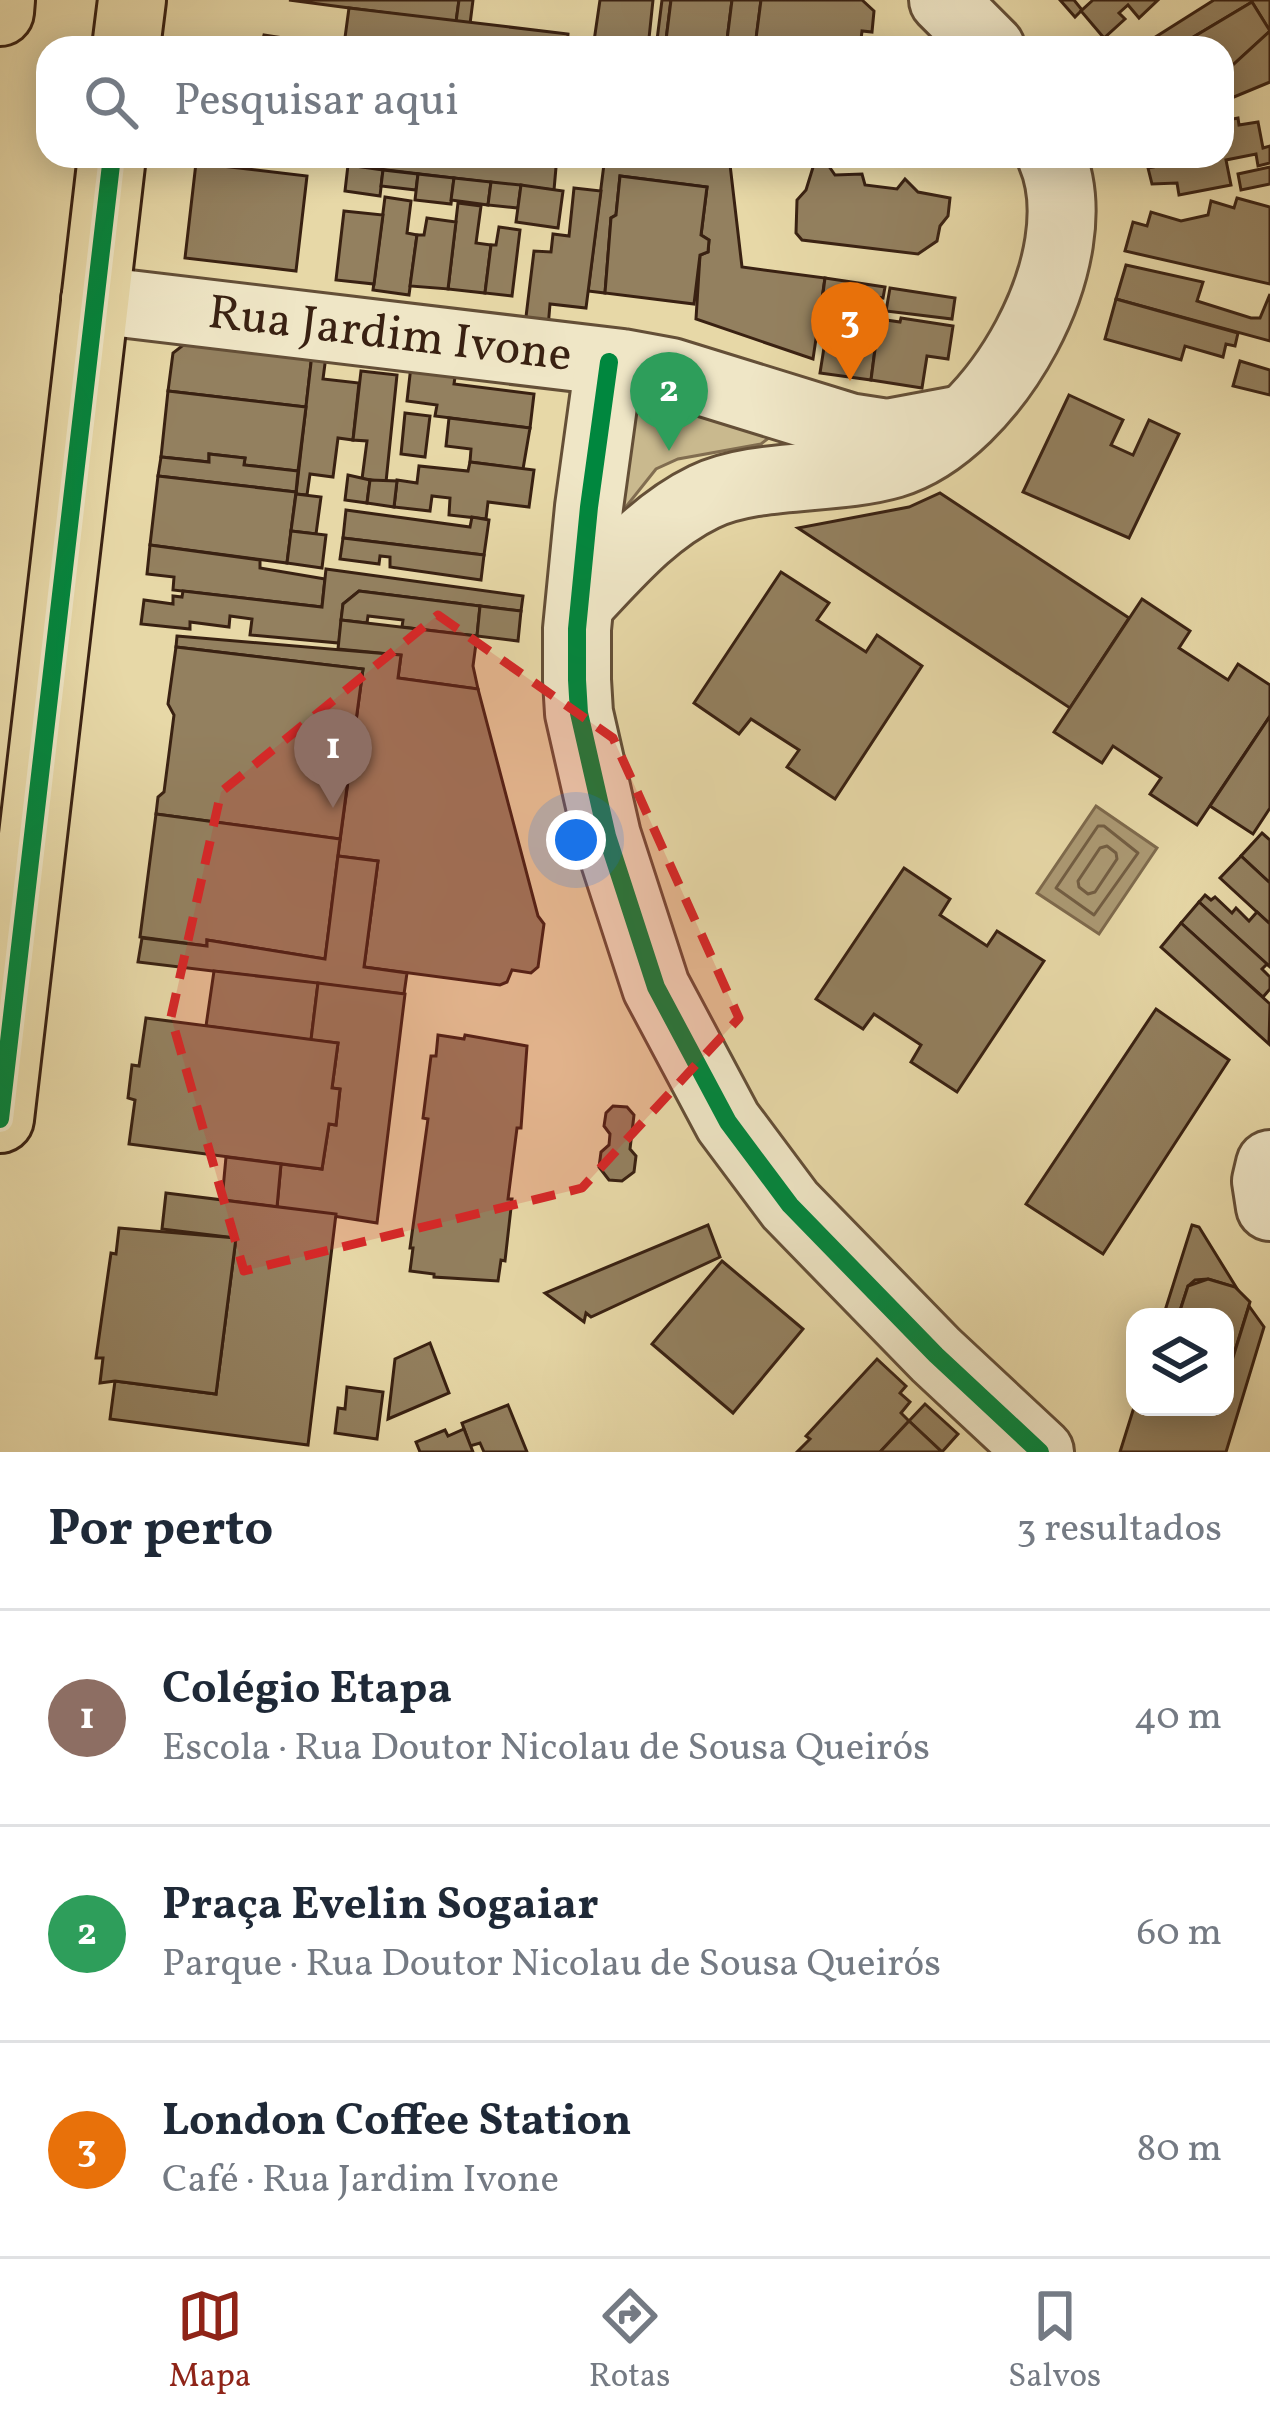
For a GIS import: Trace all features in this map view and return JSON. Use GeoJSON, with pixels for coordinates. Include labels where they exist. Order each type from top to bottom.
{"type":"FeatureCollection","features":[{"type":"Feature","properties":{"kind":"main road"},"geometry":{"type":"LineString","coordinates":[[0,12],[2,0]]}},
{"type":"Feature","properties":{"kind":"main road"},"geometry":{"type":"LineString","coordinates":[[128,36],[132,0]]}},
{"type":"Feature","properties":{"kind":"main road"},"geometry":{"type":"LineString","coordinates":[[0,1119],[110,168]]}},
{"type":"Feature","properties":{"kind":"street"},"geometry":{"type":"LineString","coordinates":[[943,0],[979,36]]}},
{"type":"Feature","properties":{"kind":"street"},"geometry":{"type":"LineString","coordinates":[[580,604],[646,536],[707,495],[742,485],[828,478],[895,464],[919,453],[963,419],[1006,374],[1037,317],[1058,253],[1060,208],[1053,168]]}},
{"type":"Feature","properties":{"kind":"street","name":"Rua Jardim Ivone"},"geometry":{"type":"LineString","coordinates":[[94,300],[609,362],[671,373],[868,430],[902,431],[963,419]]}},
{"type":"Feature","properties":{"kind":"street"},"geometry":{"type":"LineString","coordinates":[[609,362],[580,604],[580,713],[607,836],[656,987],[728,1122],[790,1205],[936,1355],[1040,1452]]}},
{"type":"Feature","properties":{"kind":"street"},"geometry":{"type":"LineString","coordinates":[[1270,1164],[1270,1207]]}},
{"type":"Feature","properties":{"kind":"highlighted area"},"geometry":{"type":"Polygon","coordinates":[[[438,615],[613,738],[739,1018],[582,1188],[244,1271],[171,1017],[221,792],[438,615]]]}},
{"type":"Feature","properties":{"kind":"shaded area"},"geometry":{"type":"Polygon","coordinates":[[[635,393],[770,437],[761,444],[678,459],[656,469],[621,513],[635,393]]]}},
{"type":"Feature","properties":{"kind":"water"},"geometry":{"type":"Polygon","coordinates":[[[1096,806],[1157,848],[1099,934],[1037,893],[1096,806]]]}},
{"type":"Feature","properties":{"kind":"building"},"geometry":{"type":"Polygon","coordinates":[[[289,0],[459,0],[456,22],[289,0]]]}},
{"type":"Feature","properties":{"kind":"building"},"geometry":{"type":"Polygon","coordinates":[[[459,0],[473,0],[470,24],[456,22],[459,0]]]}},
{"type":"Feature","properties":{"kind":"building"},"geometry":{"type":"Polygon","coordinates":[[[600,0],[653,0],[649,36],[595,36],[600,0]]]}},
{"type":"Feature","properties":{"kind":"building"},"geometry":{"type":"Polygon","coordinates":[[[662,0],[671,0],[666,36],[658,36],[662,0]]]}},
{"type":"Feature","properties":{"kind":"building"},"geometry":{"type":"Polygon","coordinates":[[[671,0],[732,0],[728,36],[666,36],[671,0]]]}},
{"type":"Feature","properties":{"kind":"building"},"geometry":{"type":"Polygon","coordinates":[[[732,0],[761,0],[756,36],[728,36],[732,0]]]}},
{"type":"Feature","properties":{"kind":"building"},"geometry":{"type":"Polygon","coordinates":[[[761,0],[862,0],[874,11],[872,32],[862,31],[861,36],[756,36],[761,0]]]}},
{"type":"Feature","properties":{"kind":"building"},"geometry":{"type":"Polygon","coordinates":[[[1060,0],[1074,0],[1082,10],[1075,17],[1060,0]]]}},
{"type":"Feature","properties":{"kind":"building"},"geometry":{"type":"Polygon","coordinates":[[[1093,0],[1158,0],[1139,18],[1128,5],[1119,13],[1125,19],[1106,36],[1081,11],[1093,0]]]}},
{"type":"Feature","properties":{"kind":"building"},"geometry":{"type":"Polygon","coordinates":[[[1214,0],[1270,0],[1270,31],[1252,2],[1195,36],[1157,36],[1214,0]]]}},
{"type":"Feature","properties":{"kind":"building"},"geometry":{"type":"Polygon","coordinates":[[[1252,2],[1270,31],[1234,64],[1234,36],[1195,36],[1252,2]]]}},
{"type":"Feature","properties":{"kind":"building"},"geometry":{"type":"Polygon","coordinates":[[[349,8],[568,34],[568,36],[345,36],[349,8]]]}},
{"type":"Feature","properties":{"kind":"building"},"geometry":{"type":"Polygon","coordinates":[[[1270,31],[1270,82],[1234,97],[1234,64],[1270,31]]]}},
{"type":"Feature","properties":{"kind":"building"},"geometry":{"type":"Polygon","coordinates":[[[1234,119],[1239,125],[1258,122],[1263,148],[1270,146],[1270,163],[1258,166],[1256,154],[1234,158],[1234,119]]]}},
{"type":"Feature","properties":{"kind":"building"},"geometry":{"type":"Polygon","coordinates":[[[1270,167],[1270,184],[1241,190],[1238,174],[1270,167]]]}},
{"type":"Feature","properties":{"kind":"building"},"geometry":{"type":"Polygon","coordinates":[[[195,168],[307,176],[296,271],[185,258],[195,168]]]}},
{"type":"Feature","properties":{"kind":"building"},"geometry":{"type":"Polygon","coordinates":[[[348,168],[383,170],[380,196],[345,191],[348,168]]]}},
{"type":"Feature","properties":{"kind":"building"},"geometry":{"type":"Polygon","coordinates":[[[370,168],[556,168],[554,190],[370,168]]]}},
{"type":"Feature","properties":{"kind":"building"},"geometry":{"type":"Polygon","coordinates":[[[603,168],[730,168],[742,267],[825,278],[813,359],[696,319],[700,255],[708,252],[709,240],[701,235],[707,187],[620,176],[605,293],[588,291],[603,168]]]}},
{"type":"Feature","properties":{"kind":"building"},"geometry":{"type":"Polygon","coordinates":[[[813,168],[830,168],[835,175],[862,174],[865,185],[897,189],[905,179],[918,192],[950,198],[948,216],[937,241],[918,254],[802,240],[796,233],[797,200],[806,190],[813,168]]]}},
{"type":"Feature","properties":{"kind":"building"},"geometry":{"type":"Polygon","coordinates":[[[1148,168],[1228,168],[1231,185],[1179,195],[1177,183],[1152,184],[1148,168]]]}},
{"type":"Feature","properties":{"kind":"building"},"geometry":{"type":"Polygon","coordinates":[[[383,170],[418,174],[416,190],[381,186],[383,170]]]}},
{"type":"Feature","properties":{"kind":"building"},"geometry":{"type":"Polygon","coordinates":[[[418,174],[454,178],[451,204],[415,200],[418,174]]]}},
{"type":"Feature","properties":{"kind":"building"},"geometry":{"type":"Polygon","coordinates":[[[620,176],[707,187],[701,235],[709,240],[708,252],[700,255],[694,304],[605,293],[620,176]]]}},
{"type":"Feature","properties":{"kind":"building"},"geometry":{"type":"Polygon","coordinates":[[[454,178],[491,182],[488,205],[451,200],[454,178]]]}},
{"type":"Feature","properties":{"kind":"building"},"geometry":{"type":"Polygon","coordinates":[[[491,182],[521,185],[518,208],[488,205],[491,182]]]}},
{"type":"Feature","properties":{"kind":"building"},"geometry":{"type":"Polygon","coordinates":[[[521,185],[563,191],[558,228],[516,222],[521,185]]]}},
{"type":"Feature","properties":{"kind":"building"},"geometry":{"type":"Polygon","coordinates":[[[574,188],[601,191],[586,308],[550,304],[548,328],[525,325],[534,251],[551,252],[553,234],[569,236],[574,188]]]}},
{"type":"Feature","properties":{"kind":"building"},"geometry":{"type":"Polygon","coordinates":[[[385,197],[411,201],[407,233],[417,235],[409,295],[373,290],[385,197]]]}},
{"type":"Feature","properties":{"kind":"building"},"geometry":{"type":"Polygon","coordinates":[[[1237,198],[1270,207],[1270,284],[1125,251],[1133,222],[1147,226],[1151,212],[1181,221],[1208,215],[1211,201],[1234,208],[1237,198]]]}},
{"type":"Feature","properties":{"kind":"building"},"geometry":{"type":"Polygon","coordinates":[[[458,203],[481,206],[476,243],[491,245],[485,293],[448,289],[458,203]]]}},
{"type":"Feature","properties":{"kind":"building"},"geometry":{"type":"Polygon","coordinates":[[[344,211],[383,215],[374,284],[336,280],[344,211]]]}},
{"type":"Feature","properties":{"kind":"building"},"geometry":{"type":"Polygon","coordinates":[[[427,218],[456,222],[448,289],[410,286],[417,235],[424,235],[427,218]]]}},
{"type":"Feature","properties":{"kind":"building"},"geometry":{"type":"Polygon","coordinates":[[[499,227],[520,230],[512,296],[485,293],[491,245],[496,245],[499,227]]]}},
{"type":"Feature","properties":{"kind":"building"},"geometry":{"type":"Polygon","coordinates":[[[1126,265],[1203,282],[1197,301],[1251,318],[1260,318],[1270,294],[1270,341],[1116,299],[1126,265]]]}},
{"type":"Feature","properties":{"kind":"building"},"geometry":{"type":"Polygon","coordinates":[[[825,278],[885,287],[883,298],[856,294],[854,305],[822,301],[825,278]]]}},
{"type":"Feature","properties":{"kind":"building"},"geometry":{"type":"Polygon","coordinates":[[[890,288],[955,298],[952,319],[886,311],[890,288]]]}},
{"type":"Feature","properties":{"kind":"building"},"geometry":{"type":"Polygon","coordinates":[[[1116,299],[1238,333],[1235,346],[1226,344],[1223,357],[1185,346],[1181,360],[1105,339],[1116,299]]]}},
{"type":"Feature","properties":{"kind":"building"},"geometry":{"type":"Polygon","coordinates":[[[829,316],[879,319],[871,380],[820,373],[829,316]]]}},
{"type":"Feature","properties":{"kind":"building"},"geometry":{"type":"Polygon","coordinates":[[[901,318],[953,326],[948,359],[927,356],[922,388],[871,380],[879,319],[900,322],[901,318]]]}},
{"type":"Feature","properties":{"kind":"building"},"geometry":{"type":"Polygon","coordinates":[[[191,339],[312,354],[306,407],[168,391],[173,353],[191,339]]]}},
{"type":"Feature","properties":{"kind":"building"},"geometry":{"type":"Polygon","coordinates":[[[312,354],[326,356],[323,379],[359,383],[353,440],[338,438],[333,477],[310,474],[307,495],[296,494],[312,354]]]}},
{"type":"Feature","properties":{"kind":"building"},"geometry":{"type":"Polygon","coordinates":[[[1240,361],[1270,370],[1270,395],[1233,386],[1240,361]]]}},
{"type":"Feature","properties":{"kind":"building"},"geometry":{"type":"Polygon","coordinates":[[[411,366],[456,371],[454,384],[534,394],[530,428],[435,416],[437,405],[407,401],[411,366]]]}},
{"type":"Feature","properties":{"kind":"building"},"geometry":{"type":"Polygon","coordinates":[[[361,371],[397,375],[386,482],[362,479],[367,441],[353,440],[361,371]]]}},
{"type":"Feature","properties":{"kind":"building"},"geometry":{"type":"Polygon","coordinates":[[[168,391],[306,407],[298,471],[244,465],[245,458],[209,454],[209,462],[161,457],[168,391]]]}},
{"type":"Feature","properties":{"kind":"building"},"geometry":{"type":"Polygon","coordinates":[[[1069,395],[1123,420],[1111,445],[1133,455],[1149,420],[1179,434],[1129,538],[1023,492],[1069,395]]]}},
{"type":"Feature","properties":{"kind":"building"},"geometry":{"type":"Polygon","coordinates":[[[405,413],[430,416],[425,457],[401,454],[405,413]]]}},
{"type":"Feature","properties":{"kind":"building"},"geometry":{"type":"Polygon","coordinates":[[[449,418],[530,428],[523,469],[470,462],[471,449],[446,446],[449,418]]]}},
{"type":"Feature","properties":{"kind":"building"},"geometry":{"type":"Polygon","coordinates":[[[209,454],[245,458],[244,465],[298,471],[296,492],[158,476],[161,457],[209,462],[209,454]]]}},
{"type":"Feature","properties":{"kind":"building"},"geometry":{"type":"Polygon","coordinates":[[[470,462],[534,470],[529,507],[488,502],[486,519],[449,515],[450,498],[432,496],[430,511],[394,507],[397,480],[417,483],[419,466],[468,471],[470,462]]]}},
{"type":"Feature","properties":{"kind":"building"},"geometry":{"type":"Polygon","coordinates":[[[348,475],[370,480],[367,503],[345,500],[348,475]]]}},
{"type":"Feature","properties":{"kind":"building"},"geometry":{"type":"Polygon","coordinates":[[[158,476],[296,492],[287,563],[150,545],[158,476]]]}},
{"type":"Feature","properties":{"kind":"building"},"geometry":{"type":"Polygon","coordinates":[[[370,480],[397,481],[394,507],[367,503],[370,480]]]}},
{"type":"Feature","properties":{"kind":"building"},"geometry":{"type":"Polygon","coordinates":[[[940,493],[1129,618],[1070,708],[798,528],[909,507],[940,493]]]}},
{"type":"Feature","properties":{"kind":"building"},"geometry":{"type":"Polygon","coordinates":[[[296,494],[321,497],[316,534],[291,531],[296,494]]]}},
{"type":"Feature","properties":{"kind":"building"},"geometry":{"type":"Polygon","coordinates":[[[346,510],[470,527],[472,517],[489,520],[484,555],[343,538],[346,510]]]}},
{"type":"Feature","properties":{"kind":"building"},"geometry":{"type":"Polygon","coordinates":[[[291,531],[326,535],[322,568],[287,563],[291,531]]]}},
{"type":"Feature","properties":{"kind":"building"},"geometry":{"type":"Polygon","coordinates":[[[343,538],[484,555],[481,580],[390,567],[390,557],[380,556],[379,564],[340,559],[343,538]]]}},
{"type":"Feature","properties":{"kind":"building"},"geometry":{"type":"Polygon","coordinates":[[[150,545],[260,560],[260,568],[325,579],[322,607],[173,590],[174,577],[147,574],[150,545]]]}},
{"type":"Feature","properties":{"kind":"building"},"geometry":{"type":"Polygon","coordinates":[[[326,569],[523,596],[521,611],[359,591],[343,604],[339,643],[250,635],[252,619],[230,616],[229,627],[190,622],[190,629],[141,624],[144,600],[173,604],[173,596],[182,597],[183,591],[322,607],[326,569]]]}},
{"type":"Feature","properties":{"kind":"building"},"geometry":{"type":"Polygon","coordinates":[[[781,572],[829,603],[817,620],[866,652],[877,635],[922,666],[835,799],[787,767],[799,750],[751,719],[739,734],[694,703],[781,572]]]}},
{"type":"Feature","properties":{"kind":"building"},"geometry":{"type":"Polygon","coordinates":[[[359,591],[480,606],[477,636],[402,627],[403,620],[368,616],[367,623],[341,620],[343,604],[359,591]]]}},
{"type":"Feature","properties":{"kind":"building"},"geometry":{"type":"Polygon","coordinates":[[[1142,599],[1190,631],[1179,648],[1228,680],[1238,664],[1270,685],[1270,716],[1197,825],[1150,794],[1161,778],[1113,746],[1102,763],[1054,732],[1142,599]]]}},
{"type":"Feature","properties":{"kind":"building"},"geometry":{"type":"Polygon","coordinates":[[[480,606],[521,611],[518,641],[477,636],[480,606]]]}},
{"type":"Feature","properties":{"kind":"building"},"geometry":{"type":"Polygon","coordinates":[[[341,620],[477,636],[473,666],[478,689],[398,678],[401,655],[338,649],[341,620]]]}},
{"type":"Feature","properties":{"kind":"building"},"geometry":{"type":"Polygon","coordinates":[[[177,636],[401,655],[398,678],[478,689],[538,916],[544,924],[538,967],[531,973],[512,970],[500,985],[364,967],[378,861],[338,856],[363,669],[176,647],[177,636]]]}},
{"type":"Feature","properties":{"kind":"building"},"geometry":{"type":"Polygon","coordinates":[[[176,647],[363,669],[340,839],[156,814],[158,797],[164,792],[174,715],[168,704],[176,647]]]}},
{"type":"Feature","properties":{"kind":"building"},"geometry":{"type":"Polygon","coordinates":[[[1270,716],[1270,808],[1253,834],[1210,806],[1270,716]]]}},
{"type":"Feature","properties":{"kind":"building"},"geometry":{"type":"Polygon","coordinates":[[[156,814],[340,839],[325,959],[207,940],[207,946],[140,937],[156,814]]]}},
{"type":"Feature","properties":{"kind":"building"},"geometry":{"type":"Polygon","coordinates":[[[1262,833],[1270,840],[1270,883],[1241,856],[1262,833]]]}},
{"type":"Feature","properties":{"kind":"building"},"geometry":{"type":"Polygon","coordinates":[[[338,856],[378,861],[364,967],[407,973],[404,994],[138,962],[142,938],[207,946],[207,940],[325,959],[338,856]]]}},
{"type":"Feature","properties":{"kind":"building"},"geometry":{"type":"Polygon","coordinates":[[[1241,856],[1270,883],[1270,924],[1220,878],[1241,856]]]}},
{"type":"Feature","properties":{"kind":"building"},"geometry":{"type":"Polygon","coordinates":[[[904,868],[950,899],[940,915],[987,946],[997,931],[1044,961],[957,1092],[911,1062],[921,1045],[874,1014],[863,1029],[816,999],[904,868]]]}},
{"type":"Feature","properties":{"kind":"building"},"geometry":{"type":"Polygon","coordinates":[[[1205,895],[1211,900],[1215,897],[1232,913],[1236,908],[1249,921],[1257,912],[1270,924],[1270,967],[1199,902],[1205,895]]]}},
{"type":"Feature","properties":{"kind":"building"},"geometry":{"type":"Polygon","coordinates":[[[1199,902],[1267,964],[1262,969],[1270,977],[1270,989],[1263,997],[1181,923],[1199,902]]]}},
{"type":"Feature","properties":{"kind":"building"},"geometry":{"type":"Polygon","coordinates":[[[1181,923],[1270,1004],[1269,1044],[1161,947],[1181,923]]]}},
{"type":"Feature","properties":{"kind":"building"},"geometry":{"type":"Polygon","coordinates":[[[214,971],[318,983],[311,1040],[206,1026],[214,971]]]}},
{"type":"Feature","properties":{"kind":"building"},"geometry":{"type":"Polygon","coordinates":[[[318,983],[405,994],[377,1223],[277,1207],[281,1164],[322,1169],[329,1124],[336,1125],[340,1089],[332,1088],[338,1043],[311,1040],[318,983]]]}},
{"type":"Feature","properties":{"kind":"building"},"geometry":{"type":"Polygon","coordinates":[[[1156,1009],[1229,1060],[1103,1254],[1026,1204],[1156,1009]]]}},
{"type":"Feature","properties":{"kind":"building"},"geometry":{"type":"Polygon","coordinates":[[[146,1018],[338,1043],[332,1088],[340,1089],[336,1125],[329,1124],[322,1169],[129,1144],[135,1100],[128,1098],[132,1065],[139,1066],[146,1018]]]}},
{"type":"Feature","properties":{"kind":"building"},"geometry":{"type":"Polygon","coordinates":[[[438,1035],[527,1046],[505,1261],[501,1260],[498,1281],[410,1271],[428,1119],[423,1118],[438,1035]]]}},
{"type":"Feature","properties":{"kind":"building"},"geometry":{"type":"Polygon","coordinates":[[[613,1106],[627,1107],[634,1115],[630,1149],[636,1156],[634,1172],[622,1181],[609,1180],[599,1167],[601,1152],[609,1145],[606,1113],[613,1106]]]}},
{"type":"Feature","properties":{"kind":"building"},"geometry":{"type":"Polygon","coordinates":[[[226,1157],[281,1164],[277,1207],[222,1200],[226,1157]]]}},
{"type":"Feature","properties":{"kind":"building"},"geometry":{"type":"Polygon","coordinates":[[[166,1193],[336,1214],[308,1445],[110,1419],[115,1381],[216,1394],[236,1238],[162,1229],[166,1193]]]}},
{"type":"Feature","properties":{"kind":"building"},"geometry":{"type":"Polygon","coordinates":[[[708,1225],[720,1257],[591,1317],[586,1313],[584,1322],[545,1293],[708,1225]]]}},
{"type":"Feature","properties":{"kind":"building"},"geometry":{"type":"Polygon","coordinates":[[[1192,1225],[1199,1227],[1241,1295],[1235,1287],[1195,1280],[1181,1308],[1166,1308],[1192,1225]]]}},
{"type":"Feature","properties":{"kind":"building"},"geometry":{"type":"Polygon","coordinates":[[[119,1228],[236,1238],[216,1394],[100,1383],[103,1358],[96,1358],[119,1228]]]}},
{"type":"Feature","properties":{"kind":"building"},"geometry":{"type":"Polygon","coordinates":[[[722,1261],[803,1329],[733,1413],[652,1344],[722,1261]]]}},
{"type":"Feature","properties":{"kind":"building"},"geometry":{"type":"Polygon","coordinates":[[[1208,1279],[1235,1287],[1250,1302],[1234,1354],[1234,1308],[1181,1308],[1188,1286],[1208,1279]]]}},
{"type":"Feature","properties":{"kind":"building"},"geometry":{"type":"Polygon","coordinates":[[[1249,1306],[1264,1327],[1226,1452],[1120,1452],[1131,1416],[1234,1416],[1234,1354],[1249,1306]]]}},
{"type":"Feature","properties":{"kind":"building"},"geometry":{"type":"Polygon","coordinates":[[[430,1343],[449,1393],[388,1419],[395,1359],[430,1343]]]}},
{"type":"Feature","properties":{"kind":"building"},"geometry":{"type":"Polygon","coordinates":[[[877,1359],[906,1386],[900,1393],[910,1402],[901,1413],[909,1421],[880,1452],[797,1452],[810,1439],[806,1436],[877,1359]]]}},
{"type":"Feature","properties":{"kind":"building"},"geometry":{"type":"Polygon","coordinates":[[[347,1387],[383,1392],[377,1439],[335,1433],[338,1408],[345,1409],[347,1387]]]}},
{"type":"Feature","properties":{"kind":"building"},"geometry":{"type":"Polygon","coordinates":[[[925,1404],[958,1434],[942,1452],[909,1421],[925,1404]]]}},
{"type":"Feature","properties":{"kind":"building"},"geometry":{"type":"Polygon","coordinates":[[[508,1405],[527,1452],[484,1452],[480,1443],[470,1446],[462,1423],[508,1405]]]}},
{"type":"Feature","properties":{"kind":"building"},"geometry":{"type":"Polygon","coordinates":[[[909,1421],[942,1452],[880,1452],[909,1421]]]}},
{"type":"Feature","properties":{"kind":"building"},"geometry":{"type":"Polygon","coordinates":[[[464,1429],[473,1452],[420,1452],[416,1442],[445,1430],[448,1436],[464,1429]]]}},
{"type":"Feature","properties":{"kind":"cycle path"},"geometry":{"type":"LineString","coordinates":[[0,1119],[111,168]]}},
{"type":"Feature","properties":{"kind":"cycle path"},"geometry":{"type":"LineString","coordinates":[[609,362],[577,629],[579,713],[607,836],[656,987],[728,1122],[790,1205],[936,1355],[1040,1452]]}},
{"type":"Feature","properties":{"kind":"place","name":"London Coffee Station"},"geometry":{"type":"Point","coordinates":[850,381]}},
{"type":"Feature","properties":{"kind":"place","name":"Praça Evelin Sogaiar"},"geometry":{"type":"Point","coordinates":[669,451]}},
{"type":"Feature","properties":{"kind":"place","name":"Colégio Etapa"},"geometry":{"type":"Point","coordinates":[333,808]}}]}
